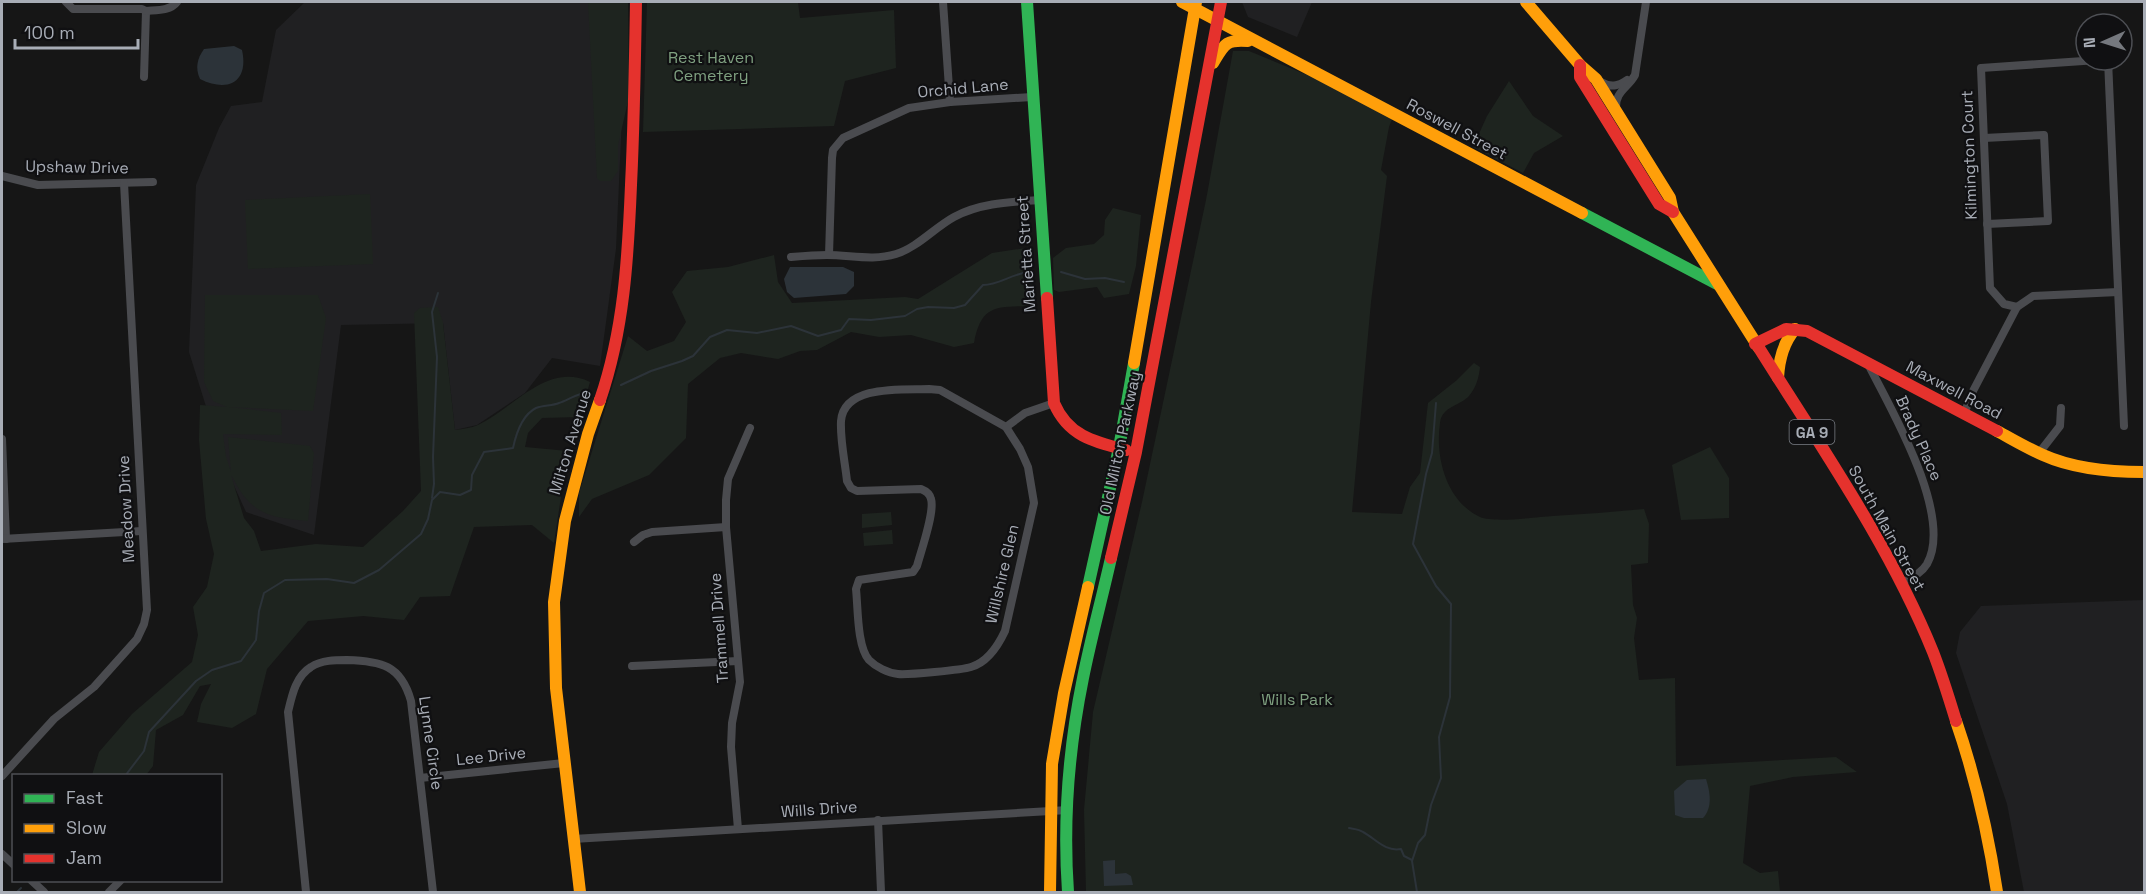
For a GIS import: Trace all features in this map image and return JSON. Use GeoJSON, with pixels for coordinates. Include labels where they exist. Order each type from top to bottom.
{"type":"FeatureCollection","features":[{"type":"Feature","properties":{"kind":"main road","name":"Milton Avenue"},"geometry":{"type":"LineString","coordinates":[[580,892],[564,763],[554,649],[556,580],[565,521],[574,483],[610,370],[624,299],[629,248],[636,2]]}},
{"type":"Feature","properties":{"kind":"main road","name":"Marietta Street"},"geometry":{"type":"LineString","coordinates":[[1027,2],[1054,403],[1061,418],[1075,433],[1088,440],[1136,452]]}},
{"type":"Feature","properties":{"kind":"main road","name":"Roswell Street"},"geometry":{"type":"LineString","coordinates":[[1182,2],[1199,8],[1216,21],[1717,284]]}},
{"type":"Feature","properties":{"kind":"main road","name":"Old Milton Parkway"},"geometry":{"type":"LineString","coordinates":[[1050,892],[1052,764],[1064,693],[1119,448],[1199,8],[1208,2]]}},
{"type":"Feature","properties":{"kind":"main road","name":"Old Milton Parkway"},"geometry":{"type":"LineString","coordinates":[[1068,892],[1066,862],[1072,750],[1083,679],[1136,452],[1221,2]]}},
{"type":"Feature","properties":{"kind":"main road","name":"South Main Street"},"geometry":{"type":"LineString","coordinates":[[1526,2],[1580,65],[1589,70],[1596,79],[1670,198],[1673,212],[1717,284],[1861,510],[1901,583],[1933,653],[1967,750],[1984,818],[1997,892]]}},
{"type":"Feature","properties":{"kind":"main road"},"geometry":{"type":"LineString","coordinates":[[1207,72],[1227,41],[1234,39],[1256,42]]}},
{"type":"Feature","properties":{"kind":"main road","name":"South Main Street"},"geometry":{"type":"LineString","coordinates":[[1580,65],[1580,77],[1659,204],[1673,212]]}},
{"type":"Feature","properties":{"kind":"main road"},"geometry":{"type":"LineString","coordinates":[[1755,344],[1772,334],[1786,329],[1796,329]]}},
{"type":"Feature","properties":{"kind":"main road"},"geometry":{"type":"LineString","coordinates":[[1778,378],[1778,364],[1782,350],[1788,336],[1796,329]]}},
{"type":"Feature","properties":{"kind":"main road","name":"Maxwell Road"},"geometry":{"type":"LineString","coordinates":[[1796,329],[1807,331],[2039,453],[2082,468],[2145,472]]}},
{"type":"Feature","properties":{"kind":"street"},"geometry":{"type":"LineString","coordinates":[[66,2],[73,9],[142,9],[146,11],[167,8],[177,2]]}},
{"type":"Feature","properties":{"kind":"street"},"geometry":{"type":"LineString","coordinates":[[943,2],[950,102]]}},
{"type":"Feature","properties":{"kind":"street"},"geometry":{"type":"LineString","coordinates":[[1617,112],[1616,99],[1619,92],[1632,81],[1635,75],[1646,2]]}},
{"type":"Feature","properties":{"kind":"street"},"geometry":{"type":"LineString","coordinates":[[144,77],[146,11]]}},
{"type":"Feature","properties":{"kind":"street","name":"Kilmington Court"},"geometry":{"type":"LineString","coordinates":[[2017,307],[2004,304],[1990,288],[1981,68],[2074,62]]}},
{"type":"Feature","properties":{"kind":"street"},"geometry":{"type":"LineString","coordinates":[[2109,72],[2124,426]]}},
{"type":"Feature","properties":{"kind":"street"},"geometry":{"type":"LineString","coordinates":[[1596,79],[1607,86],[1617,86],[1635,75]]}},
{"type":"Feature","properties":{"kind":"street","name":"Orchid Lane"},"geometry":{"type":"LineString","coordinates":[[829,255],[832,158],[833,150],[839,141],[858,130],[909,108],[950,102],[1032,97]]}},
{"type":"Feature","properties":{"kind":"street"},"geometry":{"type":"LineString","coordinates":[[1984,138],[2044,135],[2048,221],[1987,224]]}},
{"type":"Feature","properties":{"kind":"street","name":"Upshaw Drive"},"geometry":{"type":"LineString","coordinates":[[2,176],[38,185],[153,182]]}},
{"type":"Feature","properties":{"kind":"street","name":"Meadow Drive"},"geometry":{"type":"LineString","coordinates":[[2,776],[54,719],[94,687],[141,632],[147,610],[124,183]]}},
{"type":"Feature","properties":{"kind":"street"},"geometry":{"type":"LineString","coordinates":[[790,257],[829,255],[853,258],[893,255],[911,247],[937,228],[967,212],[994,204],[1039,200]]}},
{"type":"Feature","properties":{"kind":"street"},"geometry":{"type":"LineString","coordinates":[[1964,414],[1973,391],[2017,307],[2033,296],[2118,292]]}},
{"type":"Feature","properties":{"kind":"street","name":"Brady Place"},"geometry":{"type":"LineString","coordinates":[[1868,364],[1918,468],[1931,512],[1933,547],[1926,565],[1916,576],[1901,583]]}},
{"type":"Feature","properties":{"kind":"street","name":"Willshire Glen"},"geometry":{"type":"LineString","coordinates":[[940,390],[1006,428],[1020,449],[1028,467],[1034,503],[1005,631],[998,645],[988,657],[972,667],[898,674],[881,669],[868,660],[862,648],[856,589],[859,580],[913,572],[917,566],[932,509],[931,497],[921,489],[857,490],[851,488],[847,481],[841,419],[845,410],[852,401],[866,392],[940,390]]}},
{"type":"Feature","properties":{"kind":"street"},"geometry":{"type":"LineString","coordinates":[[1006,428],[1025,413],[1054,403]]}},
{"type":"Feature","properties":{"kind":"street"},"geometry":{"type":"LineString","coordinates":[[2039,453],[2060,426],[2061,408]]}},
{"type":"Feature","properties":{"kind":"street","name":"Trammell Drive"},"geometry":{"type":"LineString","coordinates":[[738,829],[731,747],[732,723],[739,694],[738,661],[726,527],[728,479],[750,428]]}},
{"type":"Feature","properties":{"kind":"street"},"geometry":{"type":"LineString","coordinates":[[2,439],[4,539],[142,531]]}},
{"type":"Feature","properties":{"kind":"street"},"geometry":{"type":"LineString","coordinates":[[633,542],[652,532],[726,527]]}},
{"type":"Feature","properties":{"kind":"street","name":"Lynne Circle"},"geometry":{"type":"LineString","coordinates":[[306,892],[288,711],[292,692],[301,676],[310,667],[332,660],[370,660],[382,663],[401,677],[408,688],[433,892]]}},
{"type":"Feature","properties":{"kind":"street"},"geometry":{"type":"LineString","coordinates":[[632,666],[738,661]]}},
{"type":"Feature","properties":{"kind":"street","name":"Lee Drive"},"geometry":{"type":"LineString","coordinates":[[420,778],[564,763]]}},
{"type":"Feature","properties":{"kind":"street","name":"Wills Drive"},"geometry":{"type":"LineString","coordinates":[[573,839],[1068,810]]}},
{"type":"Feature","properties":{"kind":"street"},"geometry":{"type":"LineString","coordinates":[[878,820],[881,892]]}},
{"type":"Feature","properties":{"kind":"shaded area"},"geometry":{"type":"Polygon","coordinates":[[[305,2],[624,2],[625,49],[616,249],[600,366],[552,358],[525,393],[477,425],[455,430],[443,323],[341,325],[314,535],[246,512],[224,464],[189,352],[196,185],[219,128],[231,106],[262,102],[276,30],[305,2]]]}},
{"type":"Feature","properties":{"kind":"shaded area"},"geometry":{"type":"Polygon","coordinates":[[[1242,2],[1312,2],[1297,37],[1248,17],[1242,2]]]}},
{"type":"Feature","properties":{"kind":"shaded area"},"geometry":{"type":"Polygon","coordinates":[[[234,46],[242,50],[243,61],[239,77],[234,82],[219,85],[200,79],[198,64],[204,49],[234,46]]]}},
{"type":"Feature","properties":{"kind":"shaded area"},"geometry":{"type":"Polygon","coordinates":[[[790,267],[843,267],[854,272],[854,286],[846,294],[794,298],[787,292],[784,279],[790,267]]]}},
{"type":"Feature","properties":{"kind":"shaded area"},"geometry":{"type":"Polygon","coordinates":[[[2144,600],[2144,892],[2024,892],[2007,804],[1956,653],[1960,632],[1981,606],[2144,600]]]}},
{"type":"Feature","properties":{"kind":"shaded area"},"geometry":{"type":"Polygon","coordinates":[[[1706,779],[1709,804],[1703,818],[1684,818],[1675,815],[1674,791],[1687,780],[1706,779]]]}},
{"type":"Feature","properties":{"kind":"shaded area"},"geometry":{"type":"Polygon","coordinates":[[[1115,860],[1115,874],[1126,873],[1131,876],[1133,885],[1104,886],[1103,861],[1115,860]]]}},
{"type":"Feature","properties":{"kind":"green space"},"geometry":{"type":"Polygon","coordinates":[[[588,2],[628,2],[629,97],[618,145],[618,171],[611,181],[600,181],[597,178],[588,2]]]}},
{"type":"Feature","properties":{"kind":"green space","name":"Rest Haven Cemetery"},"geometry":{"type":"Polygon","coordinates":[[[647,2],[798,2],[800,18],[894,10],[896,68],[845,81],[834,126],[643,132],[647,2]]]}},
{"type":"Feature","properties":{"kind":"green space","name":"Wills Park"},"geometry":{"type":"Polygon","coordinates":[[[1233,51],[1249,51],[1322,81],[1392,119],[1381,170],[1387,176],[1371,302],[1352,512],[1402,514],[1410,487],[1420,473],[1428,403],[1474,363],[1480,367],[1475,386],[1465,399],[1441,417],[1439,436],[1439,450],[1445,477],[1451,489],[1468,510],[1486,519],[1505,520],[1644,509],[1649,524],[1648,563],[1631,565],[1633,605],[1637,618],[1634,638],[1639,680],[1675,678],[1676,766],[1836,757],[1857,772],[1793,777],[1750,786],[1743,863],[1760,873],[1778,871],[1780,892],[1086,892],[1084,810],[1093,712],[1142,502],[1206,200],[1233,51]]]}},
{"type":"Feature","properties":{"kind":"green space"},"geometry":{"type":"Polygon","coordinates":[[[1509,81],[1533,116],[1563,136],[1534,153],[1523,173],[1473,147],[1487,116],[1509,81]]]}},
{"type":"Feature","properties":{"kind":"green space"},"geometry":{"type":"Polygon","coordinates":[[[370,194],[373,264],[248,269],[245,200],[370,194]]]}},
{"type":"Feature","properties":{"kind":"green space"},"geometry":{"type":"Polygon","coordinates":[[[1113,208],[1141,215],[1136,266],[1129,294],[1104,298],[1097,287],[1059,292],[1054,290],[1053,258],[1066,248],[1094,244],[1104,235],[1105,220],[1113,208]]]}},
{"type":"Feature","properties":{"kind":"green space"},"geometry":{"type":"Polygon","coordinates":[[[1032,247],[1033,289],[1029,306],[999,308],[986,315],[981,321],[974,343],[954,347],[911,335],[879,337],[851,332],[817,350],[800,351],[778,359],[741,353],[720,358],[688,384],[686,438],[649,475],[592,499],[579,517],[579,493],[628,336],[647,351],[674,341],[686,322],[672,292],[687,271],[728,267],[774,255],[778,282],[792,303],[905,297],[918,299],[992,253],[1032,247]]]}},
{"type":"Feature","properties":{"kind":"green space"},"geometry":{"type":"Polygon","coordinates":[[[205,295],[318,295],[326,318],[313,411],[229,407],[281,413],[282,435],[223,434],[226,457],[231,472],[228,437],[310,446],[314,453],[308,521],[264,513],[243,495],[231,475],[244,518],[254,531],[261,551],[316,544],[363,547],[403,511],[421,491],[414,313],[420,308],[438,307],[443,323],[455,430],[478,425],[545,382],[574,377],[590,382],[580,417],[542,418],[528,433],[525,447],[568,451],[554,543],[532,525],[474,527],[450,596],[420,597],[404,620],[363,616],[308,621],[267,669],[256,714],[232,728],[197,722],[201,704],[211,684],[200,686],[183,715],[156,730],[153,766],[147,774],[92,774],[99,752],[132,714],[192,662],[198,635],[193,607],[207,587],[214,554],[206,519],[199,440],[200,405],[227,407],[213,401],[204,382],[205,295]]]}},
{"type":"Feature","properties":{"kind":"green space"},"geometry":{"type":"Polygon","coordinates":[[[1710,447],[1729,478],[1729,518],[1681,520],[1672,465],[1710,447]]]}},
{"type":"Feature","properties":{"kind":"green space"},"geometry":{"type":"Polygon","coordinates":[[[891,512],[892,525],[862,528],[862,514],[891,512]]]}},
{"type":"Feature","properties":{"kind":"green space"},"geometry":{"type":"Polygon","coordinates":[[[892,530],[893,544],[864,546],[863,533],[892,530]]]}},
{"type":"Feature","properties":{"kind":"waterway"},"geometry":{"type":"LineString","coordinates":[[621,385],[693,356],[710,337],[727,330],[757,333],[791,326],[818,336],[841,330],[849,319],[871,320],[905,316],[917,309],[954,308],[965,305],[983,285],[1029,272]]}},
{"type":"Feature","properties":{"kind":"waterway"},"geometry":{"type":"LineString","coordinates":[[1061,272],[1085,279],[1105,278],[1124,282]]}},
{"type":"Feature","properties":{"kind":"waterway"},"geometry":{"type":"LineString","coordinates":[[432,498],[437,357],[432,312],[438,293]]}},
{"type":"Feature","properties":{"kind":"waterway"},"geometry":{"type":"LineString","coordinates":[[127,774],[144,751],[149,732],[196,681],[212,670],[241,661],[256,640],[259,611],[264,593],[285,580],[327,579],[354,583],[379,570],[421,534],[428,519],[432,500],[440,492],[460,495],[471,490],[472,475],[484,452],[513,448],[520,425],[531,411],[581,394]]}},
{"type":"Feature","properties":{"kind":"waterway"},"geometry":{"type":"LineString","coordinates":[[1417,892],[1412,861],[1418,843],[1425,835],[1431,805],[1441,778],[1439,737],[1450,697],[1451,604],[1436,586],[1413,544],[1432,453],[1436,403]]}},
{"type":"Feature","properties":{"kind":"waterway"},"geometry":{"type":"LineString","coordinates":[[1349,828],[1361,831],[1385,847],[1401,849],[1404,856],[1412,860]]}},
{"type":"Feature","properties":{"kind":"waterway"},"geometry":{"type":"LineString","coordinates":[[17,892],[21,888]]}},
{"type":"Feature","properties":{"kind":"traffic: fast"},"geometry":{"type":"LineString","coordinates":[[1027,2],[1047,298]]}},
{"type":"Feature","properties":{"kind":"traffic: fast"},"geometry":{"type":"LineString","coordinates":[[1582,213],[1717,284]]}},
{"type":"Feature","properties":{"kind":"traffic: fast"},"geometry":{"type":"LineString","coordinates":[[1088,587],[1119,448],[1134,363]]}},
{"type":"Feature","properties":{"kind":"traffic: fast"},"geometry":{"type":"LineString","coordinates":[[1068,892],[1066,838],[1068,784],[1074,731],[1086,663],[1111,558]]}},
{"type":"Feature","properties":{"kind":"traffic: slow"},"geometry":{"type":"LineString","coordinates":[[1182,2],[1582,213]]}},
{"type":"Feature","properties":{"kind":"traffic: slow"},"geometry":{"type":"LineString","coordinates":[[1134,363],[1196,2]]}},
{"type":"Feature","properties":{"kind":"traffic: slow"},"geometry":{"type":"LineString","coordinates":[[1526,2],[1580,65],[1596,79],[1670,198],[1673,212],[1759,348]]}},
{"type":"Feature","properties":{"kind":"traffic: slow"},"geometry":{"type":"LineString","coordinates":[[1213,63],[1226,44],[1234,41],[1248,41]]}},
{"type":"Feature","properties":{"kind":"traffic: slow"},"geometry":{"type":"LineString","coordinates":[[1778,378],[1782,352],[1795,329]]}},
{"type":"Feature","properties":{"kind":"traffic: slow"},"geometry":{"type":"LineString","coordinates":[[580,892],[556,688],[554,602],[565,521],[588,434],[600,400]]}},
{"type":"Feature","properties":{"kind":"traffic: slow"},"geometry":{"type":"LineString","coordinates":[[1997,431],[2037,452],[2067,464],[2105,470],[2144,472]]}},
{"type":"Feature","properties":{"kind":"traffic: slow"},"geometry":{"type":"LineString","coordinates":[[1050,892],[1052,764],[1064,693],[1088,587]]}},
{"type":"Feature","properties":{"kind":"traffic: slow"},"geometry":{"type":"LineString","coordinates":[[1956,721],[1981,806],[1997,892]]}},
{"type":"Feature","properties":{"kind":"traffic: jam"},"geometry":{"type":"LineString","coordinates":[[600,400],[615,347],[626,267],[633,139],[636,2]]}},
{"type":"Feature","properties":{"kind":"traffic: jam"},"geometry":{"type":"LineString","coordinates":[[1111,558],[1136,452],[1221,2]]}},
{"type":"Feature","properties":{"kind":"traffic: jam"},"geometry":{"type":"LineString","coordinates":[[1580,65],[1580,77],[1659,204],[1673,212]]}},
{"type":"Feature","properties":{"kind":"traffic: jam"},"geometry":{"type":"LineString","coordinates":[[1047,298],[1054,403],[1067,423],[1083,436],[1126,450]]}},
{"type":"Feature","properties":{"kind":"traffic: jam"},"geometry":{"type":"LineString","coordinates":[[1755,344],[1786,329],[1807,331],[1997,431]]}},
{"type":"Feature","properties":{"kind":"traffic: jam"},"geometry":{"type":"LineString","coordinates":[[1759,348],[1830,459],[1896,573],[1933,652],[1956,721]]}}]}
